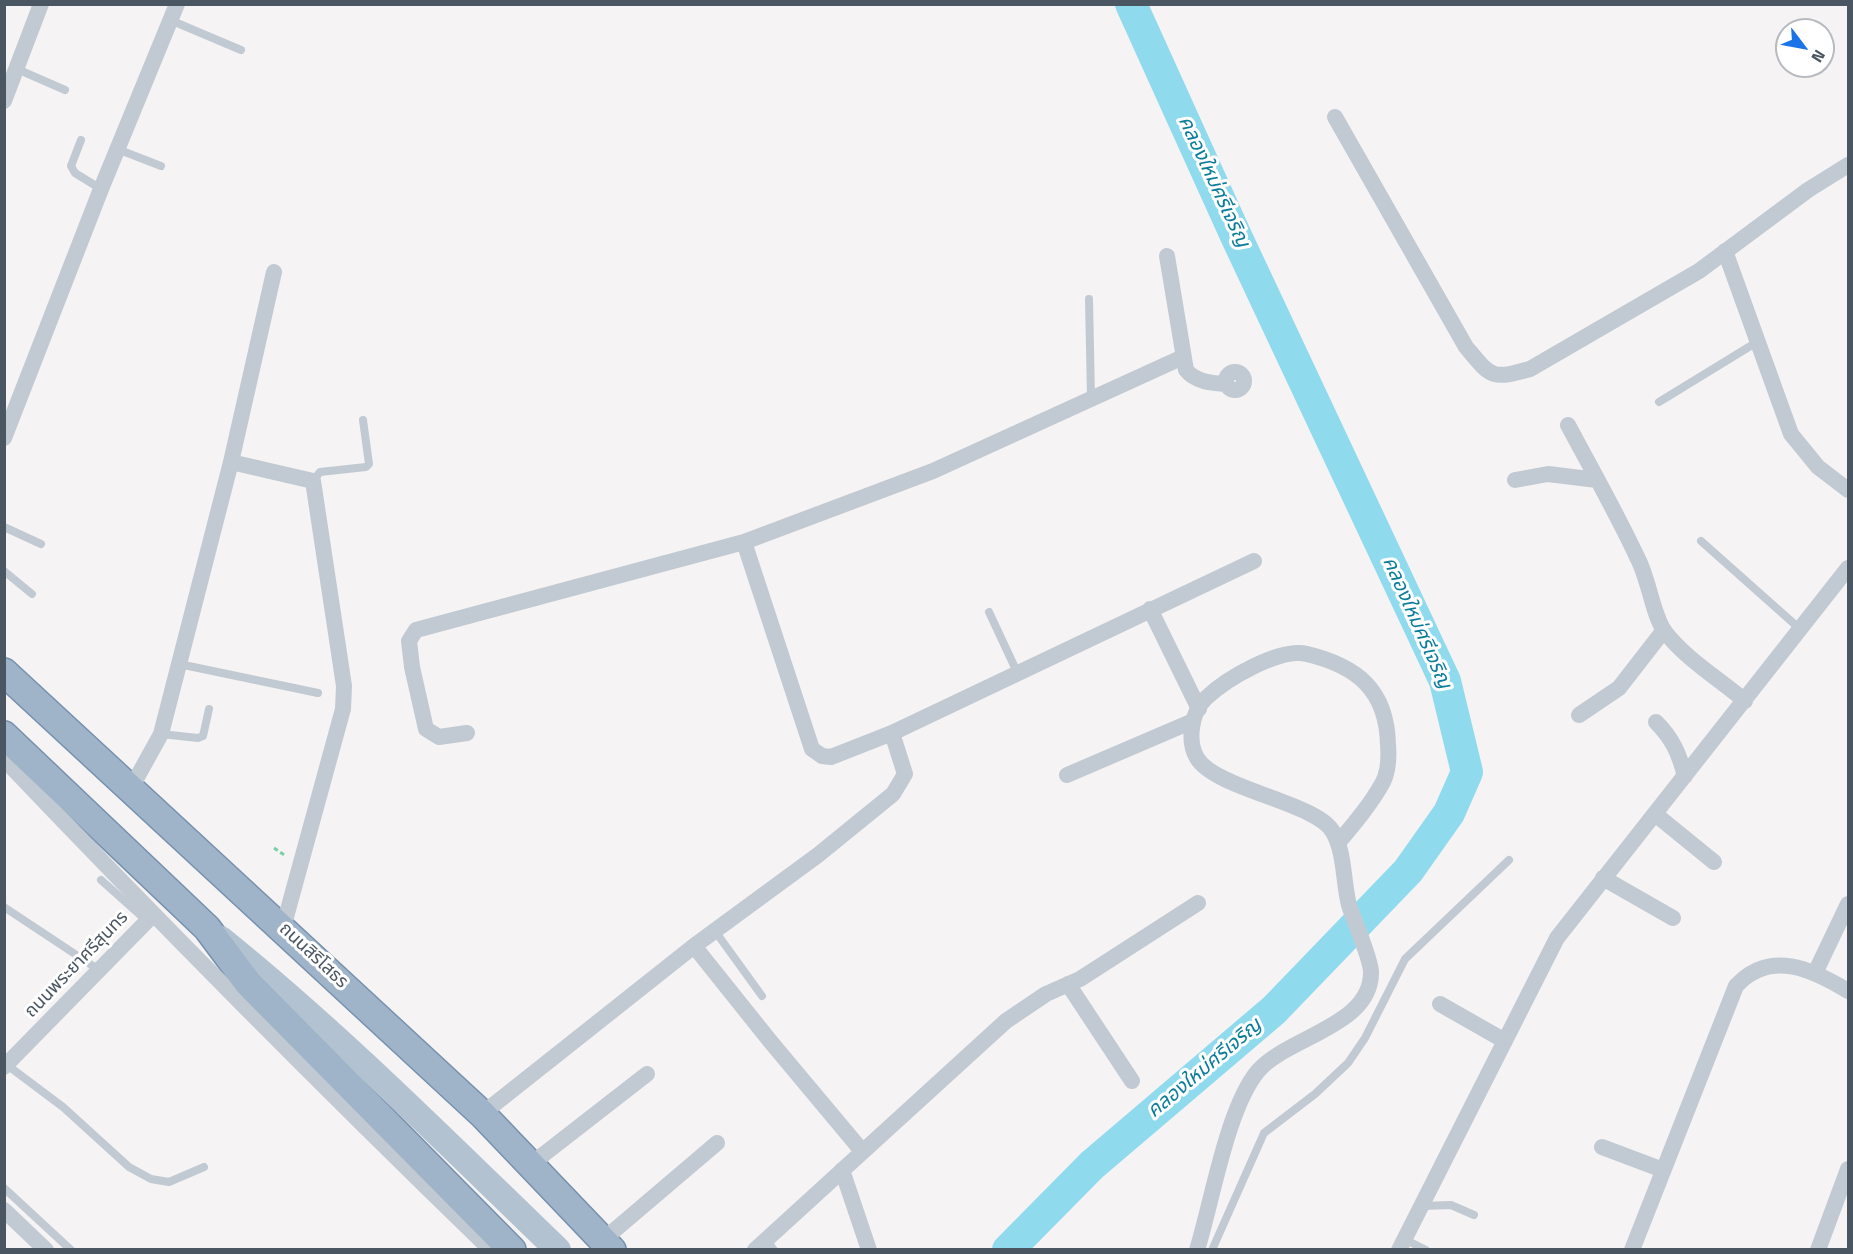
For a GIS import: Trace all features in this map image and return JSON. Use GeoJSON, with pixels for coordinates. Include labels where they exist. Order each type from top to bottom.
{"type":"FeatureCollection","features":[{"type":"Feature","properties":{"kind":"highway","name":"ถนนสิริโสธร"},"geometry":{"type":"LineString","coordinates":[[4,672],[483,1114],[607,1245]]}},
{"type":"Feature","properties":{"kind":"highway"},"geometry":{"type":"LineString","coordinates":[[4,735],[207,928],[248,983],[512,1250]]}},
{"type":"Feature","properties":{"kind":"main road"},"geometry":{"type":"LineString","coordinates":[[207,928],[261,971],[558,1250]]}},
{"type":"Feature","properties":{"kind":"street"},"geometry":{"type":"LineString","coordinates":[[4,101],[41,4]]}},
{"type":"Feature","properties":{"kind":"street"},"geometry":{"type":"LineString","coordinates":[[4,438],[101,189],[177,4]]}},
{"type":"Feature","properties":{"kind":"street"},"geometry":{"type":"LineString","coordinates":[[1335,117],[1466,347],[1488,373],[1504,376],[1530,369],[1699,271],[1808,190],[1848,165]]}},
{"type":"Feature","properties":{"kind":"street"},"geometry":{"type":"LineString","coordinates":[[1725,251],[1791,434],[1818,467],[1848,490]]}},
{"type":"Feature","properties":{"kind":"street"},"geometry":{"type":"LineString","coordinates":[[1167,256],[1183,357],[1191,376],[1201,381],[1225,384]]}},
{"type":"Feature","properties":{"kind":"street"},"geometry":{"type":"LineString","coordinates":[[130,790],[161,734],[231,462],[274,272]]}},
{"type":"Feature","properties":{"kind":"street"},"geometry":{"type":"LineString","coordinates":[[467,734],[439,737],[426,729],[412,667],[409,641],[416,630],[744,542],[933,471],[1183,357]]}},
{"type":"Feature","properties":{"kind":"street"},"geometry":{"type":"LineString","coordinates":[[1568,425],[1639,561],[1652,594],[1657,618],[1664,630],[1675,644],[1745,701]]}},
{"type":"Feature","properties":{"kind":"street"},"geometry":{"type":"LineString","coordinates":[[231,462],[314,481],[344,686],[343,709],[283,928]]}},
{"type":"Feature","properties":{"kind":"street"},"geometry":{"type":"LineString","coordinates":[[1515,480],[1548,474],[1597,480]]}},
{"type":"Feature","properties":{"kind":"street"},"geometry":{"type":"LineString","coordinates":[[744,542],[812,749],[822,756],[831,757],[892,733],[1254,561]]}},
{"type":"Feature","properties":{"kind":"street"},"geometry":{"type":"LineString","coordinates":[[1402,1244],[1557,938],[1848,568]]}},
{"type":"Feature","properties":{"kind":"street"},"geometry":{"type":"LineString","coordinates":[[1150,609],[1196,715]]}},
{"type":"Feature","properties":{"kind":"street"},"geometry":{"type":"LineString","coordinates":[[1579,716],[1619,688],[1664,630]]}},
{"type":"Feature","properties":{"kind":"street"},"geometry":{"type":"LineString","coordinates":[[1197,1250],[1218,1171],[1245,1094],[1259,1071],[1286,1051],[1355,1011],[1368,989],[1371,971],[1349,904],[1338,843],[1333,830],[1320,820],[1213,772],[1198,761],[1191,745],[1196,715],[1204,699],[1277,655],[1302,652],[1339,662],[1366,682],[1378,700],[1388,731],[1389,758],[1384,780],[1338,843]]}},
{"type":"Feature","properties":{"kind":"street"},"geometry":{"type":"LineString","coordinates":[[1067,775],[1196,715]]}},
{"type":"Feature","properties":{"kind":"street"},"geometry":{"type":"LineString","coordinates":[[1656,722],[1670,736],[1678,750],[1685,776]]}},
{"type":"Feature","properties":{"kind":"street"},"geometry":{"type":"LineString","coordinates":[[483,1114],[694,946],[818,855],[893,794],[905,774],[892,733]]}},
{"type":"Feature","properties":{"kind":"street"},"geometry":{"type":"LineString","coordinates":[[4,759],[150,918],[491,1250]]}},
{"type":"Feature","properties":{"kind":"street"},"geometry":{"type":"LineString","coordinates":[[1655,814],[1714,862]]}},
{"type":"Feature","properties":{"kind":"street"},"geometry":{"type":"LineString","coordinates":[[1604,878],[1673,918]]}},
{"type":"Feature","properties":{"kind":"street"},"geometry":{"type":"LineString","coordinates":[[765,1246],[862,1151],[1006,1021],[1046,994],[1068,984],[1198,903]]}},
{"type":"Feature","properties":{"kind":"street"},"geometry":{"type":"LineString","coordinates":[[1816,971],[1848,904]]}},
{"type":"Feature","properties":{"kind":"street","name":"ถนนพระยาศรีสุนทร"},"geometry":{"type":"LineString","coordinates":[[6,1066],[150,918]]}},
{"type":"Feature","properties":{"kind":"street"},"geometry":{"type":"LineString","coordinates":[[694,946],[862,1151]]}},
{"type":"Feature","properties":{"kind":"street"},"geometry":{"type":"LineString","coordinates":[[1632,1250],[1736,986],[1746,974],[1779,964],[1816,971],[1848,991]]}},
{"type":"Feature","properties":{"kind":"street"},"geometry":{"type":"LineString","coordinates":[[1068,984],[1132,1081]]}},
{"type":"Feature","properties":{"kind":"street"},"geometry":{"type":"LineString","coordinates":[[1440,1004],[1505,1041]]}},
{"type":"Feature","properties":{"kind":"street"},"geometry":{"type":"LineString","coordinates":[[530,1165],[647,1074]]}},
{"type":"Feature","properties":{"kind":"street"},"geometry":{"type":"LineString","coordinates":[[607,1245],[717,1143]]}},
{"type":"Feature","properties":{"kind":"street"},"geometry":{"type":"LineString","coordinates":[[1602,1147],[1663,1170]]}},
{"type":"Feature","properties":{"kind":"street"},"geometry":{"type":"LineString","coordinates":[[1818,1250],[1848,1169]]}},
{"type":"Feature","properties":{"kind":"street"},"geometry":{"type":"LineString","coordinates":[[842,1170],[869,1250]]}},
{"type":"Feature","properties":{"kind":"street"},"geometry":{"type":"LineString","coordinates":[[4,1210],[46,1250]]}},
{"type":"Feature","properties":{"kind":"lane"},"geometry":{"type":"LineString","coordinates":[[170,20],[241,50]]}},
{"type":"Feature","properties":{"kind":"lane"},"geometry":{"type":"LineString","coordinates":[[17,69],[65,90]]}},
{"type":"Feature","properties":{"kind":"lane"},"geometry":{"type":"LineString","coordinates":[[81,140],[71,166],[75,173],[101,189]]}},
{"type":"Feature","properties":{"kind":"lane"},"geometry":{"type":"LineString","coordinates":[[117,149],[161,166]]}},
{"type":"Feature","properties":{"kind":"lane"},"geometry":{"type":"LineString","coordinates":[[1089,299],[1091,398]]}},
{"type":"Feature","properties":{"kind":"lane"},"geometry":{"type":"LineString","coordinates":[[1659,402],[1757,342]]}},
{"type":"Feature","properties":{"kind":"lane"},"geometry":{"type":"LineString","coordinates":[[314,481],[321,472],[369,464],[363,420]]}},
{"type":"Feature","properties":{"kind":"lane"},"geometry":{"type":"LineString","coordinates":[[4,527],[41,544]]}},
{"type":"Feature","properties":{"kind":"lane"},"geometry":{"type":"LineString","coordinates":[[1701,541],[1800,629]]}},
{"type":"Feature","properties":{"kind":"lane"},"geometry":{"type":"LineString","coordinates":[[4,571],[32,594]]}},
{"type":"Feature","properties":{"kind":"lane"},"geometry":{"type":"LineString","coordinates":[[989,612],[1017,672]]}},
{"type":"Feature","properties":{"kind":"lane"},"geometry":{"type":"LineString","coordinates":[[179,664],[318,693]]}},
{"type":"Feature","properties":{"kind":"lane"},"geometry":{"type":"LineString","coordinates":[[161,734],[198,738],[203,736],[209,709]]}},
{"type":"Feature","properties":{"kind":"lane"},"geometry":{"type":"LineString","coordinates":[[1212,1250],[1264,1133],[1315,1094],[1348,1063],[1365,1038],[1405,959],[1509,860]]}},
{"type":"Feature","properties":{"kind":"lane"},"geometry":{"type":"LineString","coordinates":[[102,879],[150,918]]}},
{"type":"Feature","properties":{"kind":"lane"},"geometry":{"type":"LineString","coordinates":[[4,907],[99,970]]}},
{"type":"Feature","properties":{"kind":"lane"},"geometry":{"type":"LineString","coordinates":[[715,931],[762,996]]}},
{"type":"Feature","properties":{"kind":"lane"},"geometry":{"type":"LineString","coordinates":[[6,1066],[63,1107],[129,1167],[151,1179],[169,1182],[204,1167]]}},
{"type":"Feature","properties":{"kind":"lane"},"geometry":{"type":"LineString","coordinates":[[4,1188],[71,1250]]}},
{"type":"Feature","properties":{"kind":"lane"},"geometry":{"type":"LineString","coordinates":[[1421,1206],[1451,1205],[1474,1215]]}},
{"type":"Feature","properties":{"kind":"lane"},"geometry":{"type":"LineString","coordinates":[[1402,1244],[1426,1250]]}},
{"type":"Feature","properties":{"kind":"waterway","name":"คลองใหม่ศรีเจริญ"},"geometry":{"type":"LineString","coordinates":[[1008,1250],[1092,1165],[1274,1010],[1408,871],[1449,813],[1467,772],[1445,681],[1236,236],[1131,4]]}}]}
